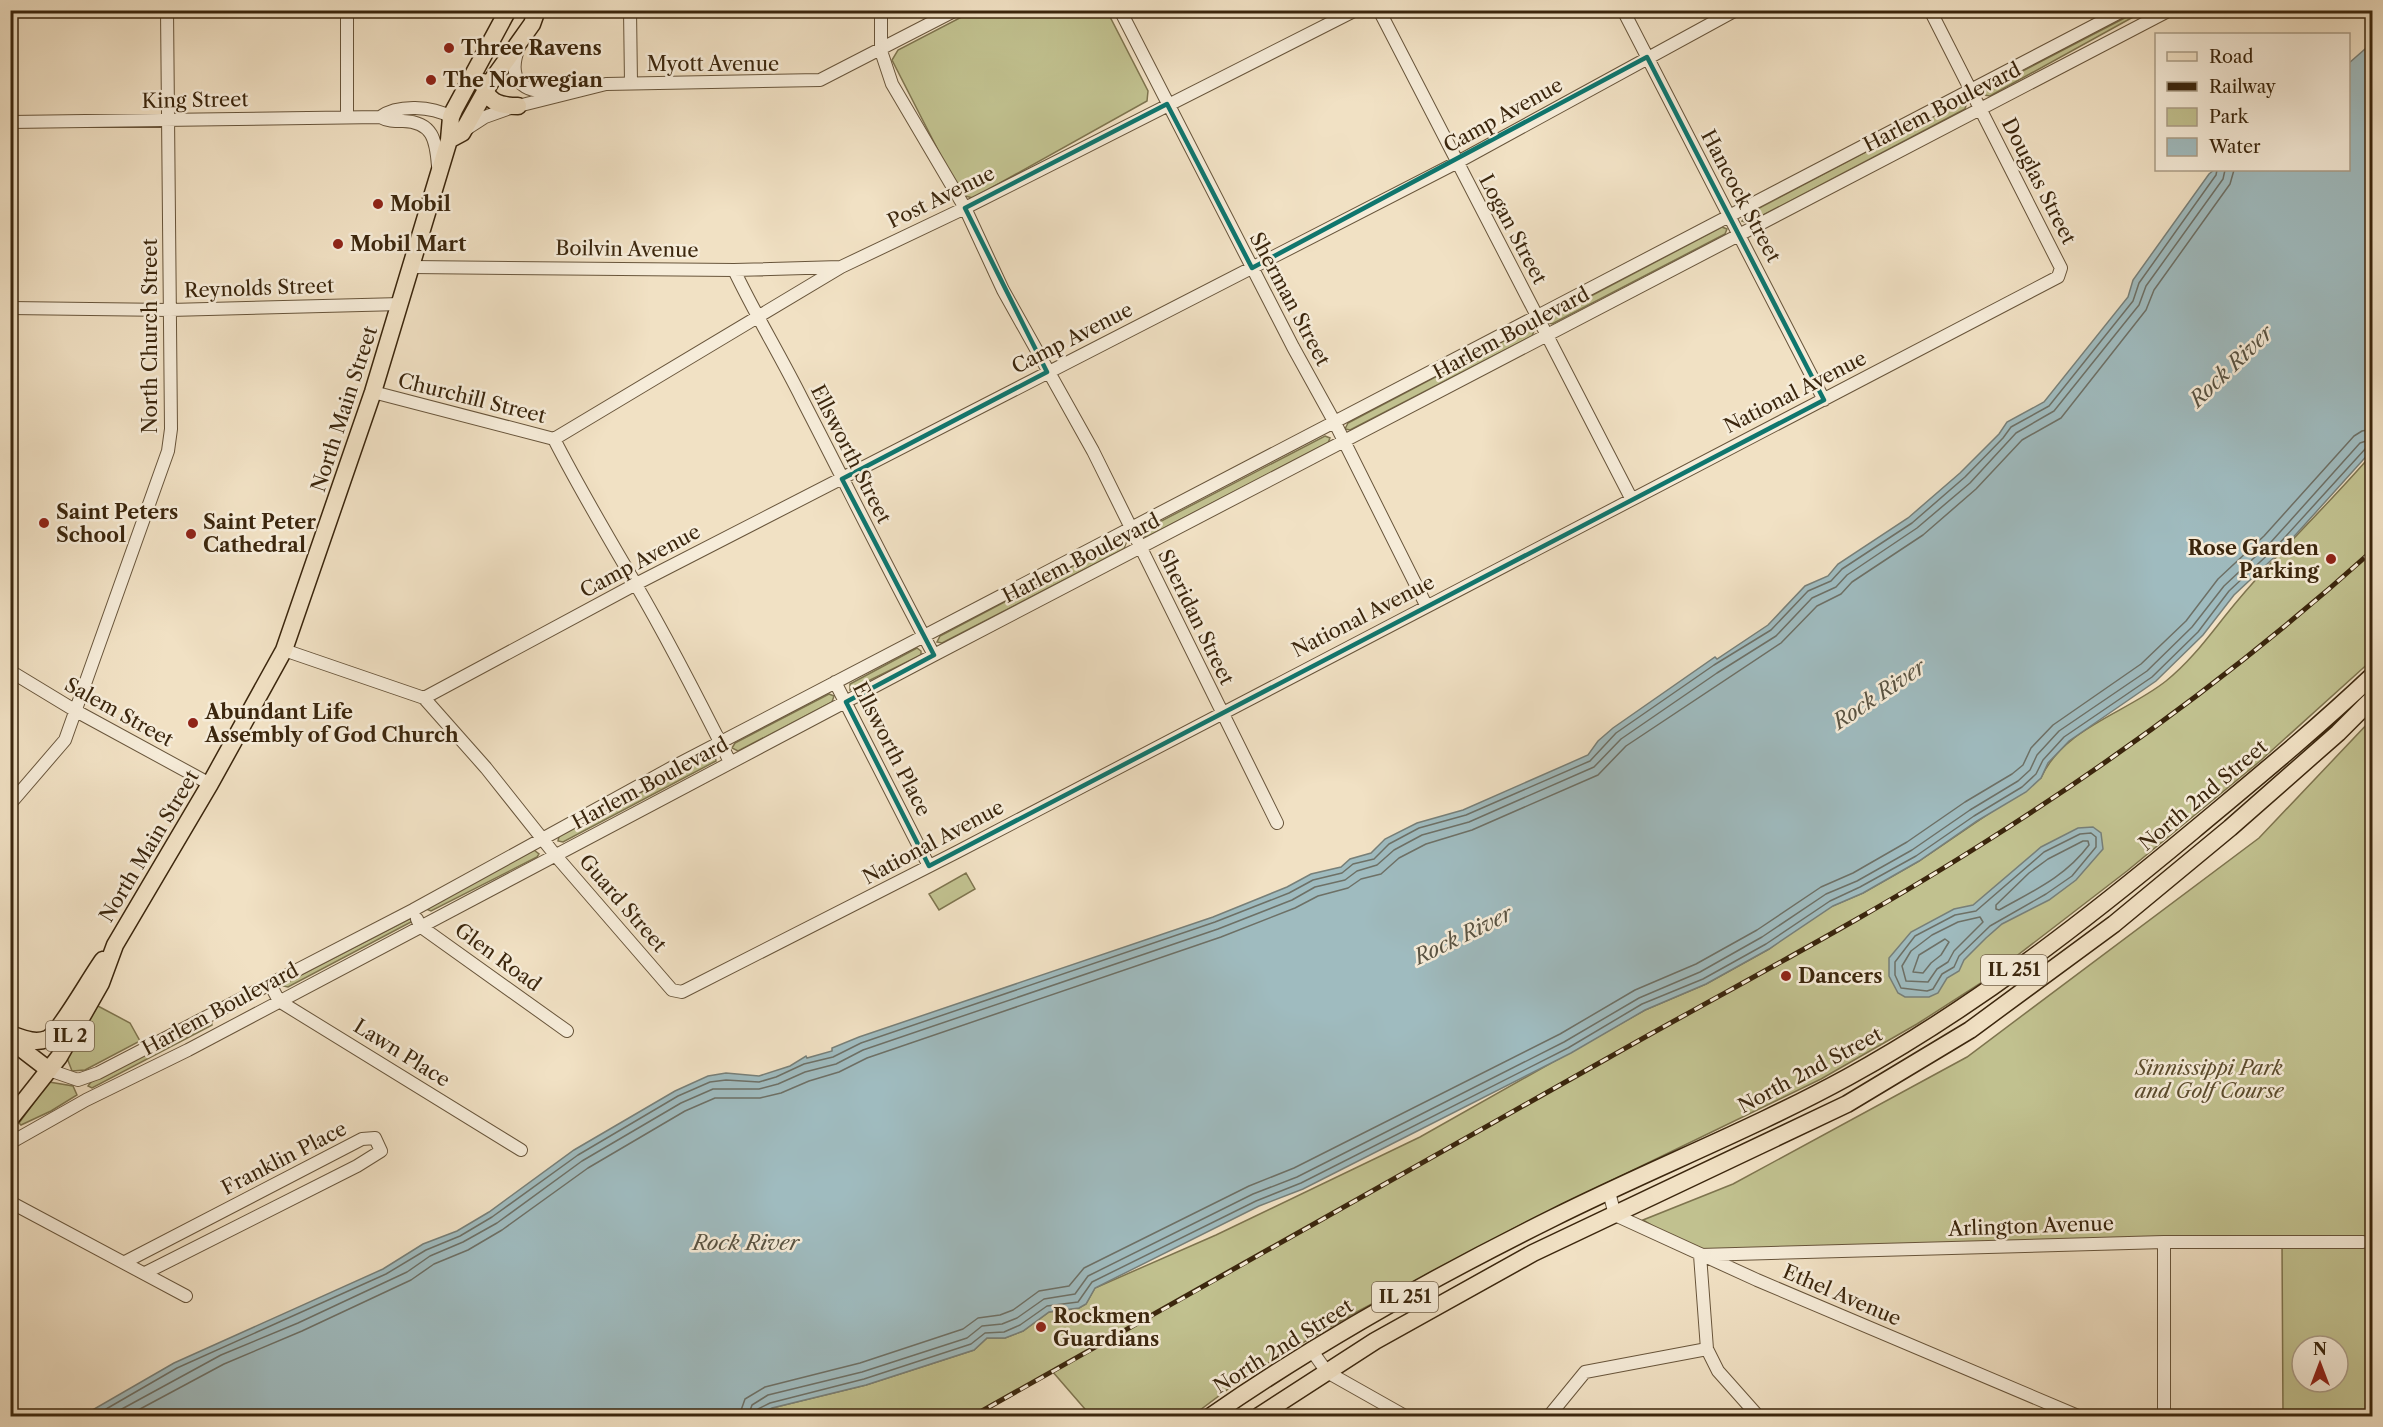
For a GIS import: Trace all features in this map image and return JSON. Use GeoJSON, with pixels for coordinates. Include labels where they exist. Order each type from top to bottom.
{"type":"FeatureCollection","features":[{"type":"Feature","properties":{"kind":"main road","name":"North Main Street"},"geometry":{"type":"LineString","coordinates":[[10,1119],[49,1070],[101,983],[115,945],[210,784],[284,650],[373,392],[438,174],[456,137],[484,92],[522,40],[537,10]]}},
{"type":"Feature","properties":{"kind":"main road","name":"North Main Street"},"geometry":{"type":"LineString","coordinates":[[456,137],[451,117],[463,90],[505,18]]}},
{"type":"Feature","properties":{"kind":"main road"},"geometry":{"type":"LineString","coordinates":[[505,18],[500,39],[485,69],[484,92],[496,103],[518,106]]}},
{"type":"Feature","properties":{"kind":"main road","name":"North 2nd Street"},"geometry":{"type":"LineString","coordinates":[[1211,1416],[1270,1375],[1395,1302],[1553,1217],[1848,1077],[1947,1018],[2105,904],[2278,761],[2373,676]]}},
{"type":"Feature","properties":{"kind":"main road","name":"North 2nd Street"},"geometry":{"type":"LineString","coordinates":[[1259,1416],[1375,1341],[1533,1253],[1847,1104],[1970,1030],[2150,894],[2248,812],[2373,699]]}},
{"type":"Feature","properties":{"kind":"main road","name":"IL 2"},"geometry":{"type":"LineString","coordinates":[[10,1034],[37,1041],[55,1034],[88,980],[115,945]]}},
{"type":"Feature","properties":{"kind":"main road"},"geometry":{"type":"LineString","coordinates":[[10,1040],[49,1070]]}},
{"type":"Feature","properties":{"kind":"street","name":"North Church Street"},"geometry":{"type":"LineString","coordinates":[[10,804],[65,740],[168,451],[171,429],[167,10]]}},
{"type":"Feature","properties":{"kind":"street"},"geometry":{"type":"LineString","coordinates":[[346,117],[347,10]]}},
{"type":"Feature","properties":{"kind":"street"},"geometry":{"type":"LineString","coordinates":[[630,10],[631,83]]}},
{"type":"Feature","properties":{"kind":"street","name":"Sheridan Street"},"geometry":{"type":"LineString","coordinates":[[881,10],[881,51],[892,84],[965,208],[1002,290],[1093,451],[1277,823]]}},
{"type":"Feature","properties":{"kind":"street","name":"Myott Avenue"},"geometry":{"type":"LineString","coordinates":[[456,137],[484,117],[572,91],[606,84],[812,82],[881,51],[956,10]]}},
{"type":"Feature","properties":{"kind":"street","name":"Sherman Street"},"geometry":{"type":"LineString","coordinates":[[1120,10],[1252,268],[1335,423],[1426,605]]}},
{"type":"Feature","properties":{"kind":"street","name":"Post Avenue"},"geometry":{"type":"LineString","coordinates":[[554,439],[841,267],[965,208],[1356,10]]}},
{"type":"Feature","properties":{"kind":"street","name":"Logan Street"},"geometry":{"type":"LineString","coordinates":[[1379,10],[1631,498]]}},
{"type":"Feature","properties":{"kind":"street","name":"Hancock Street"},"geometry":{"type":"LineString","coordinates":[[1623,10],[1740,233],[1824,400]]}},
{"type":"Feature","properties":{"kind":"street","name":"Camp Avenue"},"geometry":{"type":"LineString","coordinates":[[424,698],[636,584],[1456,163],[1736,10]]}},
{"type":"Feature","properties":{"kind":"street","name":"Douglas Street"},"geometry":{"type":"LineString","coordinates":[[1930,10],[2061,273]]}},
{"type":"Feature","properties":{"kind":"street","name":"Harlem Boulevard"},"geometry":{"type":"LineString","coordinates":[[78,1080],[98,1073],[413,910],[720,743],[2124,10]]}},
{"type":"Feature","properties":{"kind":"street","name":"Harlem Boulevard"},"geometry":{"type":"LineString","coordinates":[[10,1143],[86,1100],[188,1050],[730,762],[1345,443],[1740,233],[2170,10]]}},
{"type":"Feature","properties":{"kind":"street"},"geometry":{"type":"LineString","coordinates":[[522,40],[514,64],[518,80],[523,86],[544,92],[572,91]]}},
{"type":"Feature","properties":{"kind":"street","name":"King Street"},"geometry":{"type":"LineString","coordinates":[[380,117],[389,110],[418,109],[435,110],[451,117]]}},
{"type":"Feature","properties":{"kind":"street","name":"King Street"},"geometry":{"type":"LineString","coordinates":[[10,122],[346,117],[380,117],[386,121],[413,121],[424,126],[436,146],[438,174]]}},
{"type":"Feature","properties":{"kind":"street","name":"Boilvin Avenue"},"geometry":{"type":"LineString","coordinates":[[412,267],[734,270],[841,267]]}},
{"type":"Feature","properties":{"kind":"street","name":"Ellsworth Street"},"geometry":{"type":"LineString","coordinates":[[734,270],[757,319],[802,397],[934,655]]}},
{"type":"Feature","properties":{"kind":"street","name":"National Avenue"},"geometry":{"type":"LineString","coordinates":[[682,992],[929,866],[1631,498],[1824,400],[2061,273]]}},
{"type":"Feature","properties":{"kind":"street","name":"Reynolds Street"},"geometry":{"type":"LineString","coordinates":[[10,308],[170,310],[401,304]]}},
{"type":"Feature","properties":{"kind":"street","name":"Churchill Street"},"geometry":{"type":"LineString","coordinates":[[373,392],[554,439],[589,508],[636,584],[730,762]]}},
{"type":"Feature","properties":{"kind":"street"},"geometry":{"type":"LineString","coordinates":[[10,399],[11,411]]}},
{"type":"Feature","properties":{"kind":"street","name":"Guard Street"},"geometry":{"type":"LineString","coordinates":[[284,650],[424,698],[486,768],[544,838],[556,856],[672,990],[682,992]]}},
{"type":"Feature","properties":{"kind":"street","name":"Salem Street"},"geometry":{"type":"LineString","coordinates":[[10,671],[76,711],[210,784]]}},
{"type":"Feature","properties":{"kind":"street","name":"Ellsworth Place"},"geometry":{"type":"LineString","coordinates":[[836,682],[929,866]]}},
{"type":"Feature","properties":{"kind":"street"},"geometry":{"type":"LineString","coordinates":[[413,910],[420,926]]}},
{"type":"Feature","properties":{"kind":"street","name":"Glen Road"},"geometry":{"type":"LineString","coordinates":[[420,926],[567,1030]]}},
{"type":"Feature","properties":{"kind":"street"},"geometry":{"type":"LineString","coordinates":[[270,984],[279,1001]]}},
{"type":"Feature","properties":{"kind":"street","name":"Lawn Place"},"geometry":{"type":"LineString","coordinates":[[279,1001],[521,1150]]}},
{"type":"Feature","properties":{"kind":"street"},"geometry":{"type":"LineString","coordinates":[[49,1070],[78,1080],[86,1100]]}},
{"type":"Feature","properties":{"kind":"street","name":"Franklin Place"},"geometry":{"type":"LineString","coordinates":[[125,1262],[362,1139],[375,1138],[381,1151],[357,1166],[145,1273]]}},
{"type":"Feature","properties":{"kind":"street"},"geometry":{"type":"LineString","coordinates":[[1609,1192],[1615,1215]]}},
{"type":"Feature","properties":{"kind":"street"},"geometry":{"type":"LineString","coordinates":[[10,1202],[186,1296]]}},
{"type":"Feature","properties":{"kind":"street","name":"Ethel Avenue"},"geometry":{"type":"LineString","coordinates":[[1615,1215],[1700,1255],[2078,1416]]}},
{"type":"Feature","properties":{"kind":"street"},"geometry":{"type":"LineString","coordinates":[[2164,1242],[2164,1416]]}},
{"type":"Feature","properties":{"kind":"street","name":"Arlington Avenue"},"geometry":{"type":"LineString","coordinates":[[1700,1255],[2164,1242],[2363,1242]]}},
{"type":"Feature","properties":{"kind":"street"},"geometry":{"type":"LineString","coordinates":[[1700,1255],[1707,1349],[1718,1371],[1758,1416]]}},
{"type":"Feature","properties":{"kind":"street"},"geometry":{"type":"LineString","coordinates":[[1549,1416],[1585,1372],[1707,1349]]}},
{"type":"Feature","properties":{"kind":"street"},"geometry":{"type":"LineString","coordinates":[[1312,1351],[1328,1372],[1399,1415]]}},
{"type":"Feature","properties":{"kind":"highlighted area"},"geometry":{"type":"Polygon","coordinates":[[[1647,57],[1824,400],[929,866],[846,702],[934,655],[842,479],[1047,372],[965,208],[1167,104],[1252,268],[1647,57]]]}},
{"type":"Feature","properties":{"kind":"green space"},"geometry":{"type":"Polygon","coordinates":[[[973,11],[1107,11],[1148,91],[1147,101],[973,198],[961,195],[892,60],[898,50],[973,11]]]}},
{"type":"Feature","properties":{"kind":"green space"},"geometry":{"type":"Polygon","coordinates":[[[2138,11],[2144,11],[1990,96],[1984,95],[1986,90],[2138,11]]]}},
{"type":"Feature","properties":{"kind":"green space"},"geometry":{"type":"Polygon","coordinates":[[[1961,102],[1967,102],[1965,109],[1748,223],[1742,221],[1746,215],[1961,102]]]}},
{"type":"Feature","properties":{"kind":"green space"},"geometry":{"type":"Polygon","coordinates":[[[1722,227],[1727,229],[1725,234],[1552,324],[1549,323],[1551,317],[1722,227]]]}},
{"type":"Feature","properties":{"kind":"green space"},"geometry":{"type":"Polygon","coordinates":[[[1528,328],[1534,331],[1532,336],[1350,430],[1345,429],[1348,423],[1528,328]]]}},
{"type":"Feature","properties":{"kind":"green space"},"geometry":{"type":"Polygon","coordinates":[[[1325,436],[1330,438],[1328,443],[1147,537],[1141,536],[1144,530],[1325,436]]]}},
{"type":"Feature","properties":{"kind":"green space"},"geometry":{"type":"Polygon","coordinates":[[[2372,454],[2372,660],[2259,762],[2127,871],[1984,981],[1917,1024],[1821,1079],[1526,1222],[1351,1315],[1247,1375],[1192,1416],[1091,1416],[1052,1371],[973,1416],[757,1416],[772,1408],[866,1385],[974,1350],[987,1338],[1005,1338],[1023,1331],[1049,1312],[1079,1308],[1086,1304],[1095,1288],[1216,1235],[1420,1137],[1645,1010],[1706,984],[1769,949],[1818,912],[1863,893],[1919,861],[2041,778],[2051,761],[2064,746],[2080,734],[2166,681],[2196,652],[2255,580],[2372,454]]]}},
{"type":"Feature","properties":{"kind":"green space"},"geometry":{"type":"Polygon","coordinates":[[[1120,541],[1126,543],[1124,549],[942,643],[937,642],[940,636],[1120,541]]]}},
{"type":"Feature","properties":{"kind":"green space"},"geometry":{"type":"Polygon","coordinates":[[[917,648],[921,651],[921,655],[850,690],[850,684],[917,648]]]}},
{"type":"Feature","properties":{"kind":"green space"},"geometry":{"type":"Polygon","coordinates":[[[829,694],[834,696],[832,702],[738,751],[732,748],[735,743],[829,694]]]}},
{"type":"Feature","properties":{"kind":"green space","name":"Sinnissippi Park and Golf Course"},"geometry":{"type":"Polygon","coordinates":[[[2372,719],[2372,1416],[2283,1416],[2282,1243],[1700,1255],[1643,1220],[1733,1184],[1967,1057],[2259,838],[2372,719]]]}},
{"type":"Feature","properties":{"kind":"green space"},"geometry":{"type":"Polygon","coordinates":[[[711,755],[715,755],[716,761],[563,842],[558,841],[559,836],[711,755]]]}},
{"type":"Feature","properties":{"kind":"green space"},"geometry":{"type":"Polygon","coordinates":[[[534,850],[539,854],[537,857],[431,911],[426,909],[534,850]]]}},
{"type":"Feature","properties":{"kind":"green space"},"geometry":{"type":"Polygon","coordinates":[[[966,873],[975,889],[939,910],[929,894],[966,873]]]}},
{"type":"Feature","properties":{"kind":"green space"},"geometry":{"type":"Polygon","coordinates":[[[411,918],[411,922],[288,987],[283,986],[283,984],[411,918]]]}},
{"type":"Feature","properties":{"kind":"green space"},"geometry":{"type":"Polygon","coordinates":[[[96,1005],[130,1023],[140,1041],[85,1070],[72,1071],[67,1058],[96,1005]]]}},
{"type":"Feature","properties":{"kind":"green space"},"geometry":{"type":"Polygon","coordinates":[[[211,1020],[212,1025],[92,1088],[88,1086],[91,1082],[211,1020]]]}},
{"type":"Feature","properties":{"kind":"green space"},"geometry":{"type":"Polygon","coordinates":[[[49,1082],[73,1086],[77,1095],[51,1111],[21,1125],[19,1123],[49,1082]]]}},
{"type":"Feature","properties":{"kind":"water","name":"Rock River"},"geometry":{"type":"Polygon","coordinates":[[[2372,43],[2372,450],[2280,552],[2234,595],[2203,635],[2156,681],[2069,741],[2048,763],[2041,778],[2026,792],[1977,821],[1919,861],[1863,893],[1833,906],[1769,949],[1706,984],[1645,1010],[1571,1053],[1303,1189],[1259,1206],[1095,1288],[1086,1304],[1079,1308],[1049,1312],[1023,1331],[1005,1338],[987,1338],[974,1350],[866,1385],[772,1408],[757,1416],[82,1416],[174,1363],[383,1269],[423,1244],[457,1231],[489,1212],[574,1150],[675,1091],[708,1076],[726,1073],[759,1076],[790,1066],[806,1056],[807,1058],[832,1051],[832,1048],[859,1037],[1213,917],[1287,887],[1311,874],[1341,867],[1350,859],[1371,853],[1385,839],[1417,823],[1463,810],[1588,755],[1598,741],[1613,728],[1715,657],[1717,659],[1768,625],[1805,586],[1828,576],[1838,564],[1908,518],[1960,473],[1999,434],[2007,422],[2044,402],[2128,297],[2133,280],[2213,171],[2350,171],[2350,62],[2372,43]]]}},
{"type":"Feature","properties":{"kind":"water"},"geometry":{"type":"Polygon","coordinates":[[[2093,827],[2101,833],[2103,849],[2076,880],[2049,900],[2002,924],[1964,960],[1959,971],[1947,978],[1938,993],[1929,997],[1905,997],[1898,993],[1889,976],[1889,958],[1911,932],[1954,909],[1973,905],[2041,847],[2078,828],[2093,827]]]}},
{"type":"Feature","properties":{"kind":"railway"},"geometry":{"type":"LineString","coordinates":[[973,1416],[1843,927],[1982,844],[2084,777],[2183,706],[2279,631],[2372,551]]}},
{"type":"Feature","properties":{"kind":"place","name":"Three Ravens"},"geometry":{"type":"Point","coordinates":[449,48]}},
{"type":"Feature","properties":{"kind":"place","name":"The Norwegian"},"geometry":{"type":"Point","coordinates":[431,80]}},
{"type":"Feature","properties":{"kind":"place","name":"Mobil"},"geometry":{"type":"Point","coordinates":[378,204]}},
{"type":"Feature","properties":{"kind":"place","name":"Mobil Mart"},"geometry":{"type":"Point","coordinates":[338,244]}},
{"type":"Feature","properties":{"kind":"place","name":"Saint Peters School"},"geometry":{"type":"Point","coordinates":[44,523]}},
{"type":"Feature","properties":{"kind":"place","name":"Saint Peter Cathedral"},"geometry":{"type":"Point","coordinates":[191,534]}},
{"type":"Feature","properties":{"kind":"place","name":"Rose Garden Parking"},"geometry":{"type":"Point","coordinates":[2331,559]}},
{"type":"Feature","properties":{"kind":"place","name":"Abundant Life Assembly of God Church"},"geometry":{"type":"Point","coordinates":[193,723]}},
{"type":"Feature","properties":{"kind":"place","name":"Dancers"},"geometry":{"type":"Point","coordinates":[1786,976]}},
{"type":"Feature","properties":{"kind":"place","name":"Rockmen Guardians"},"geometry":{"type":"Point","coordinates":[1041,1327]}}]}
